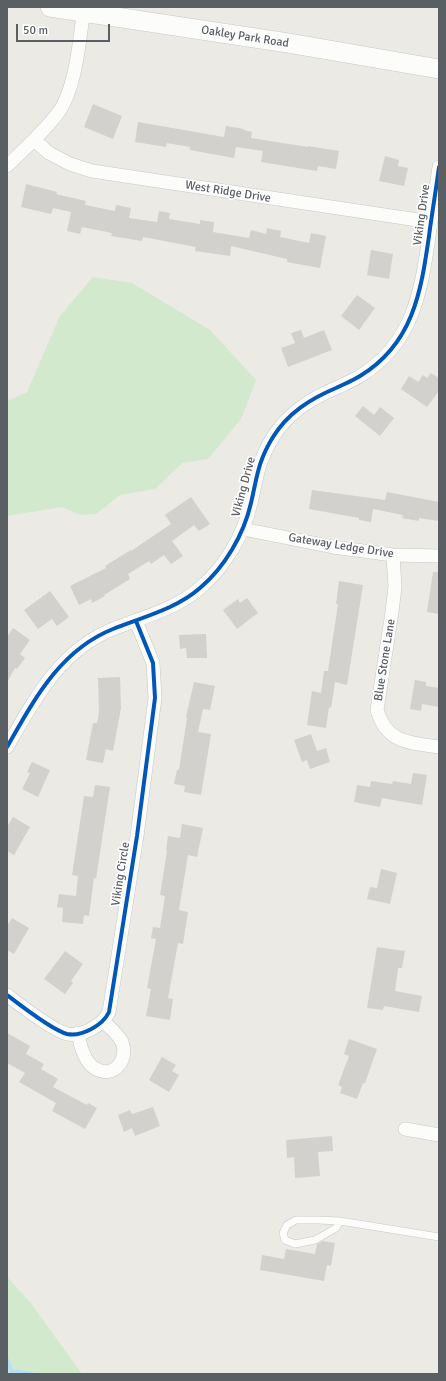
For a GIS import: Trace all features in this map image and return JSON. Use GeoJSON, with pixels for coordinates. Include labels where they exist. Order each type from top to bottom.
{"type":"FeatureCollection","features":[{"type":"Feature","properties":{"kind":"street","name":"Oakley Park Road"},"geometry":{"type":"LineString","coordinates":[[50,7],[84,9],[439,69]]}},
{"type":"Feature","properties":{"kind":"street"},"geometry":{"type":"LineString","coordinates":[[7,166],[34,140],[59,112],[69,91],[79,44],[84,9]]}},
{"type":"Feature","properties":{"kind":"street","name":"West Ridge Drive"},"geometry":{"type":"LineString","coordinates":[[34,140],[49,153],[70,164],[92,171],[431,222]]}},
{"type":"Feature","properties":{"kind":"street","name":"Viking Drive"},"geometry":{"type":"LineString","coordinates":[[7,747],[45,683],[70,656],[85,644],[100,635],[112,629],[156,614],[177,603],[200,588],[228,558],[243,529],[251,504],[258,467],[265,450],[284,421],[300,407],[313,399],[347,383],[373,367],[393,348],[408,324],[418,298],[439,167]]}},
{"type":"Feature","properties":{"kind":"street","name":"Gateway Ledge Drive"},"geometry":{"type":"LineString","coordinates":[[243,529],[333,547],[393,555],[430,554],[439,556]]}},
{"type":"Feature","properties":{"kind":"street","name":"Blue Stone Lane"},"geometry":{"type":"LineString","coordinates":[[393,555],[395,587],[378,710],[385,728],[393,736],[411,743],[439,747]]}},
{"type":"Feature","properties":{"kind":"street","name":"Viking Circle"},"geometry":{"type":"LineString","coordinates":[[103,1021],[109,1012],[125,913],[148,758],[155,698],[154,667],[136,621]]}},
{"type":"Feature","properties":{"kind":"street"},"geometry":{"type":"LineString","coordinates":[[7,995],[47,1023],[67,1034],[78,1034],[92,1029],[103,1021],[121,1041],[124,1052],[121,1063],[114,1070],[109,1072],[102,1072],[93,1067],[83,1052],[78,1034]]}},
{"type":"Feature","properties":{"kind":"street"},"geometry":{"type":"LineString","coordinates":[[405,1129],[439,1135]]}},
{"type":"Feature","properties":{"kind":"lane"},"geometry":{"type":"LineString","coordinates":[[340,1221],[336,1228],[315,1240],[295,1244],[285,1240],[282,1233],[287,1225],[296,1220],[340,1221],[439,1237]]}},
{"type":"Feature","properties":{"kind":"green space"},"geometry":{"type":"Polygon","coordinates":[[[93,277],[132,283],[210,330],[256,380],[241,419],[208,459],[182,463],[155,489],[120,495],[96,514],[80,515],[62,507],[7,516],[7,401],[27,392],[60,316],[93,277]]]}},
{"type":"Feature","properties":{"kind":"green space"},"geometry":{"type":"Polygon","coordinates":[[[7,1277],[30,1302],[82,1374],[7,1374],[7,1277]]]}},
{"type":"Feature","properties":{"kind":"building"},"geometry":{"type":"Polygon","coordinates":[[[93,104],[122,116],[113,139],[84,127],[93,104]]]}},
{"type":"Feature","properties":{"kind":"building"},"geometry":{"type":"Polygon","coordinates":[[[138,122],[224,137],[226,126],[252,132],[251,138],[339,151],[336,169],[318,166],[317,171],[261,162],[263,151],[236,147],[234,158],[190,150],[190,147],[167,143],[166,147],[135,142],[138,122]]]}},
{"type":"Feature","properties":{"kind":"building"},"geometry":{"type":"Polygon","coordinates":[[[385,156],[399,160],[398,166],[408,168],[404,186],[379,181],[385,156]]]}},
{"type":"Feature","properties":{"kind":"building"},"geometry":{"type":"Polygon","coordinates":[[[26,184],[57,192],[56,194],[86,201],[85,205],[115,211],[116,205],[131,208],[129,218],[157,222],[159,211],[170,213],[169,219],[200,224],[200,220],[214,222],[213,232],[249,238],[251,230],[266,234],[267,228],[281,231],[280,237],[309,243],[311,233],[326,236],[320,268],[287,262],[287,259],[231,246],[230,256],[195,251],[196,247],[143,237],[142,241],[111,236],[112,233],[82,227],[80,234],[67,231],[71,212],[53,208],[51,214],[21,207],[26,184]]]}},
{"type":"Feature","properties":{"kind":"building"},"geometry":{"type":"Polygon","coordinates":[[[371,250],[393,254],[389,279],[367,275],[371,250]]]}},
{"type":"Feature","properties":{"kind":"building"},"geometry":{"type":"Polygon","coordinates":[[[357,295],[375,308],[359,330],[341,316],[357,295]]]}},
{"type":"Feature","properties":{"kind":"building"},"geometry":{"type":"Polygon","coordinates":[[[301,330],[304,338],[324,330],[332,350],[288,367],[281,348],[295,343],[291,333],[301,330]]]}},
{"type":"Feature","properties":{"kind":"building"},"geometry":{"type":"Polygon","coordinates":[[[431,373],[439,378],[439,391],[427,407],[401,389],[409,376],[418,382],[423,375],[427,378],[431,373]]]}},
{"type":"Feature","properties":{"kind":"building"},"geometry":{"type":"Polygon","coordinates":[[[363,406],[374,415],[380,407],[394,418],[380,436],[355,416],[363,406]]]}},
{"type":"Feature","properties":{"kind":"building"},"geometry":{"type":"Polygon","coordinates":[[[312,490],[385,500],[387,492],[439,502],[439,521],[419,518],[419,521],[402,518],[403,515],[373,509],[371,522],[359,520],[359,518],[309,509],[312,490]]]}},
{"type":"Feature","properties":{"kind":"building"},"geometry":{"type":"Polygon","coordinates":[[[191,497],[210,524],[199,531],[194,525],[172,541],[183,556],[171,564],[164,555],[151,564],[149,561],[128,574],[130,579],[104,595],[105,596],[92,603],[91,599],[79,605],[70,586],[106,568],[105,566],[131,551],[171,524],[165,515],[191,497]]]}},
{"type":"Feature","properties":{"kind":"building"},"geometry":{"type":"Polygon","coordinates":[[[433,572],[439,572],[439,614],[427,612],[433,572]]]}},
{"type":"Feature","properties":{"kind":"building"},"geometry":{"type":"Polygon","coordinates":[[[339,581],[363,585],[347,685],[335,682],[326,728],[307,725],[312,691],[321,693],[324,671],[328,671],[338,604],[336,604],[339,581]]]}},
{"type":"Feature","properties":{"kind":"building"},"geometry":{"type":"Polygon","coordinates":[[[50,591],[69,617],[57,626],[52,619],[38,629],[24,610],[50,591]]]}},
{"type":"Feature","properties":{"kind":"building"},"geometry":{"type":"Polygon","coordinates":[[[247,598],[258,613],[237,629],[223,610],[238,599],[240,603],[247,598]]]}},
{"type":"Feature","properties":{"kind":"building"},"geometry":{"type":"Polygon","coordinates":[[[13,628],[30,640],[20,654],[25,658],[17,669],[15,668],[7,682],[7,637],[13,628]]]}},
{"type":"Feature","properties":{"kind":"building"},"geometry":{"type":"Polygon","coordinates":[[[206,634],[207,658],[187,658],[186,648],[180,649],[179,635],[206,634]]]}},
{"type":"Feature","properties":{"kind":"building"},"geometry":{"type":"Polygon","coordinates":[[[120,677],[121,708],[113,751],[106,749],[103,763],[86,760],[93,723],[97,723],[99,712],[98,678],[120,677]]]}},
{"type":"Feature","properties":{"kind":"building"},"geometry":{"type":"Polygon","coordinates":[[[415,680],[426,682],[426,686],[439,688],[439,707],[422,704],[421,711],[410,709],[415,680]]]}},
{"type":"Feature","properties":{"kind":"building"},"geometry":{"type":"Polygon","coordinates":[[[194,682],[215,686],[210,710],[203,709],[198,732],[211,734],[201,795],[184,792],[185,786],[174,784],[177,770],[179,770],[186,717],[194,682]]]}},
{"type":"Feature","properties":{"kind":"building"},"geometry":{"type":"Polygon","coordinates":[[[311,734],[317,751],[326,748],[330,762],[310,769],[307,760],[302,762],[294,740],[311,734]]]}},
{"type":"Feature","properties":{"kind":"building"},"geometry":{"type":"Polygon","coordinates":[[[32,762],[50,770],[38,797],[22,789],[30,773],[27,772],[32,762]]]}},
{"type":"Feature","properties":{"kind":"building"},"geometry":{"type":"Polygon","coordinates":[[[413,773],[427,775],[422,805],[382,798],[380,807],[354,802],[357,785],[370,787],[371,781],[392,784],[393,781],[411,784],[413,773]]]}},
{"type":"Feature","properties":{"kind":"building"},"geometry":{"type":"Polygon","coordinates":[[[95,785],[110,787],[89,916],[84,915],[83,924],[62,922],[63,908],[57,907],[59,894],[76,896],[78,876],[72,875],[84,796],[93,797],[95,785]]]}},
{"type":"Feature","properties":{"kind":"building"},"geometry":{"type":"Polygon","coordinates":[[[13,817],[30,827],[14,855],[7,851],[7,827],[13,817]]]}},
{"type":"Feature","properties":{"kind":"building"},"geometry":{"type":"Polygon","coordinates":[[[182,824],[203,828],[197,857],[188,855],[179,910],[188,912],[183,944],[178,943],[168,998],[173,999],[170,1020],[146,1016],[151,989],[147,988],[156,939],[151,938],[153,927],[160,928],[165,896],[160,895],[168,836],[180,838],[182,824]]]}},
{"type":"Feature","properties":{"kind":"building"},"geometry":{"type":"Polygon","coordinates":[[[381,869],[397,873],[390,904],[367,899],[370,887],[377,888],[381,869]]]}},
{"type":"Feature","properties":{"kind":"building"},"geometry":{"type":"Polygon","coordinates":[[[12,918],[29,928],[14,954],[7,950],[7,926],[12,918]]]}},
{"type":"Feature","properties":{"kind":"building"},"geometry":{"type":"Polygon","coordinates":[[[377,947],[405,951],[402,968],[398,968],[395,991],[422,996],[419,1012],[384,1006],[383,1010],[367,1008],[377,947]]]}},
{"type":"Feature","properties":{"kind":"building"},"geometry":{"type":"Polygon","coordinates":[[[65,951],[83,964],[71,981],[73,983],[65,994],[44,979],[65,951]]]}},
{"type":"Feature","properties":{"kind":"building"},"geometry":{"type":"Polygon","coordinates":[[[7,1033],[30,1046],[26,1054],[44,1064],[41,1069],[58,1079],[53,1087],[87,1105],[88,1103],[97,1108],[85,1129],[52,1111],[56,1103],[19,1082],[25,1073],[7,1063],[7,1033]]]}},
{"type":"Feature","properties":{"kind":"building"},"geometry":{"type":"Polygon","coordinates":[[[349,1039],[377,1049],[365,1083],[363,1083],[357,1099],[340,1093],[342,1087],[338,1085],[349,1056],[344,1054],[349,1039]]]}},
{"type":"Feature","properties":{"kind":"building"},"geometry":{"type":"Polygon","coordinates":[[[162,1057],[176,1065],[172,1071],[179,1075],[169,1092],[149,1080],[162,1057]]]}},
{"type":"Feature","properties":{"kind":"building"},"geometry":{"type":"Polygon","coordinates":[[[153,1107],[160,1126],[135,1136],[132,1128],[124,1132],[118,1115],[130,1110],[132,1114],[153,1107]]]}},
{"type":"Feature","properties":{"kind":"building"},"geometry":{"type":"Polygon","coordinates":[[[332,1136],[333,1151],[318,1152],[320,1176],[295,1178],[294,1157],[287,1158],[286,1140],[332,1136]]]}},
{"type":"Feature","properties":{"kind":"building"},"geometry":{"type":"Polygon","coordinates":[[[323,1241],[335,1243],[331,1266],[327,1265],[324,1281],[260,1270],[262,1255],[284,1259],[286,1249],[315,1254],[317,1244],[323,1241]]]}},
{"type":"Feature","properties":{"kind":"waterway"},"geometry":{"type":"LineString","coordinates":[[7,1360],[11,1371],[32,1374]]}},
{"type":"Feature","properties":{"kind":"cycle path"},"geometry":{"type":"LineString","coordinates":[[7,747],[50,678],[63,663],[78,650],[94,638],[113,629],[159,612],[180,602],[209,580],[225,560],[244,526],[261,462],[268,446],[279,428],[293,414],[309,402],[360,376],[378,363],[392,348],[403,332],[418,296],[426,257],[439,167]]}},
{"type":"Feature","properties":{"kind":"cycle path"},"geometry":{"type":"LineString","coordinates":[[7,995],[45,1023],[67,1034],[79,1034],[91,1029],[102,1021],[109,1012],[137,836],[155,698],[153,663],[136,621]]}}]}
